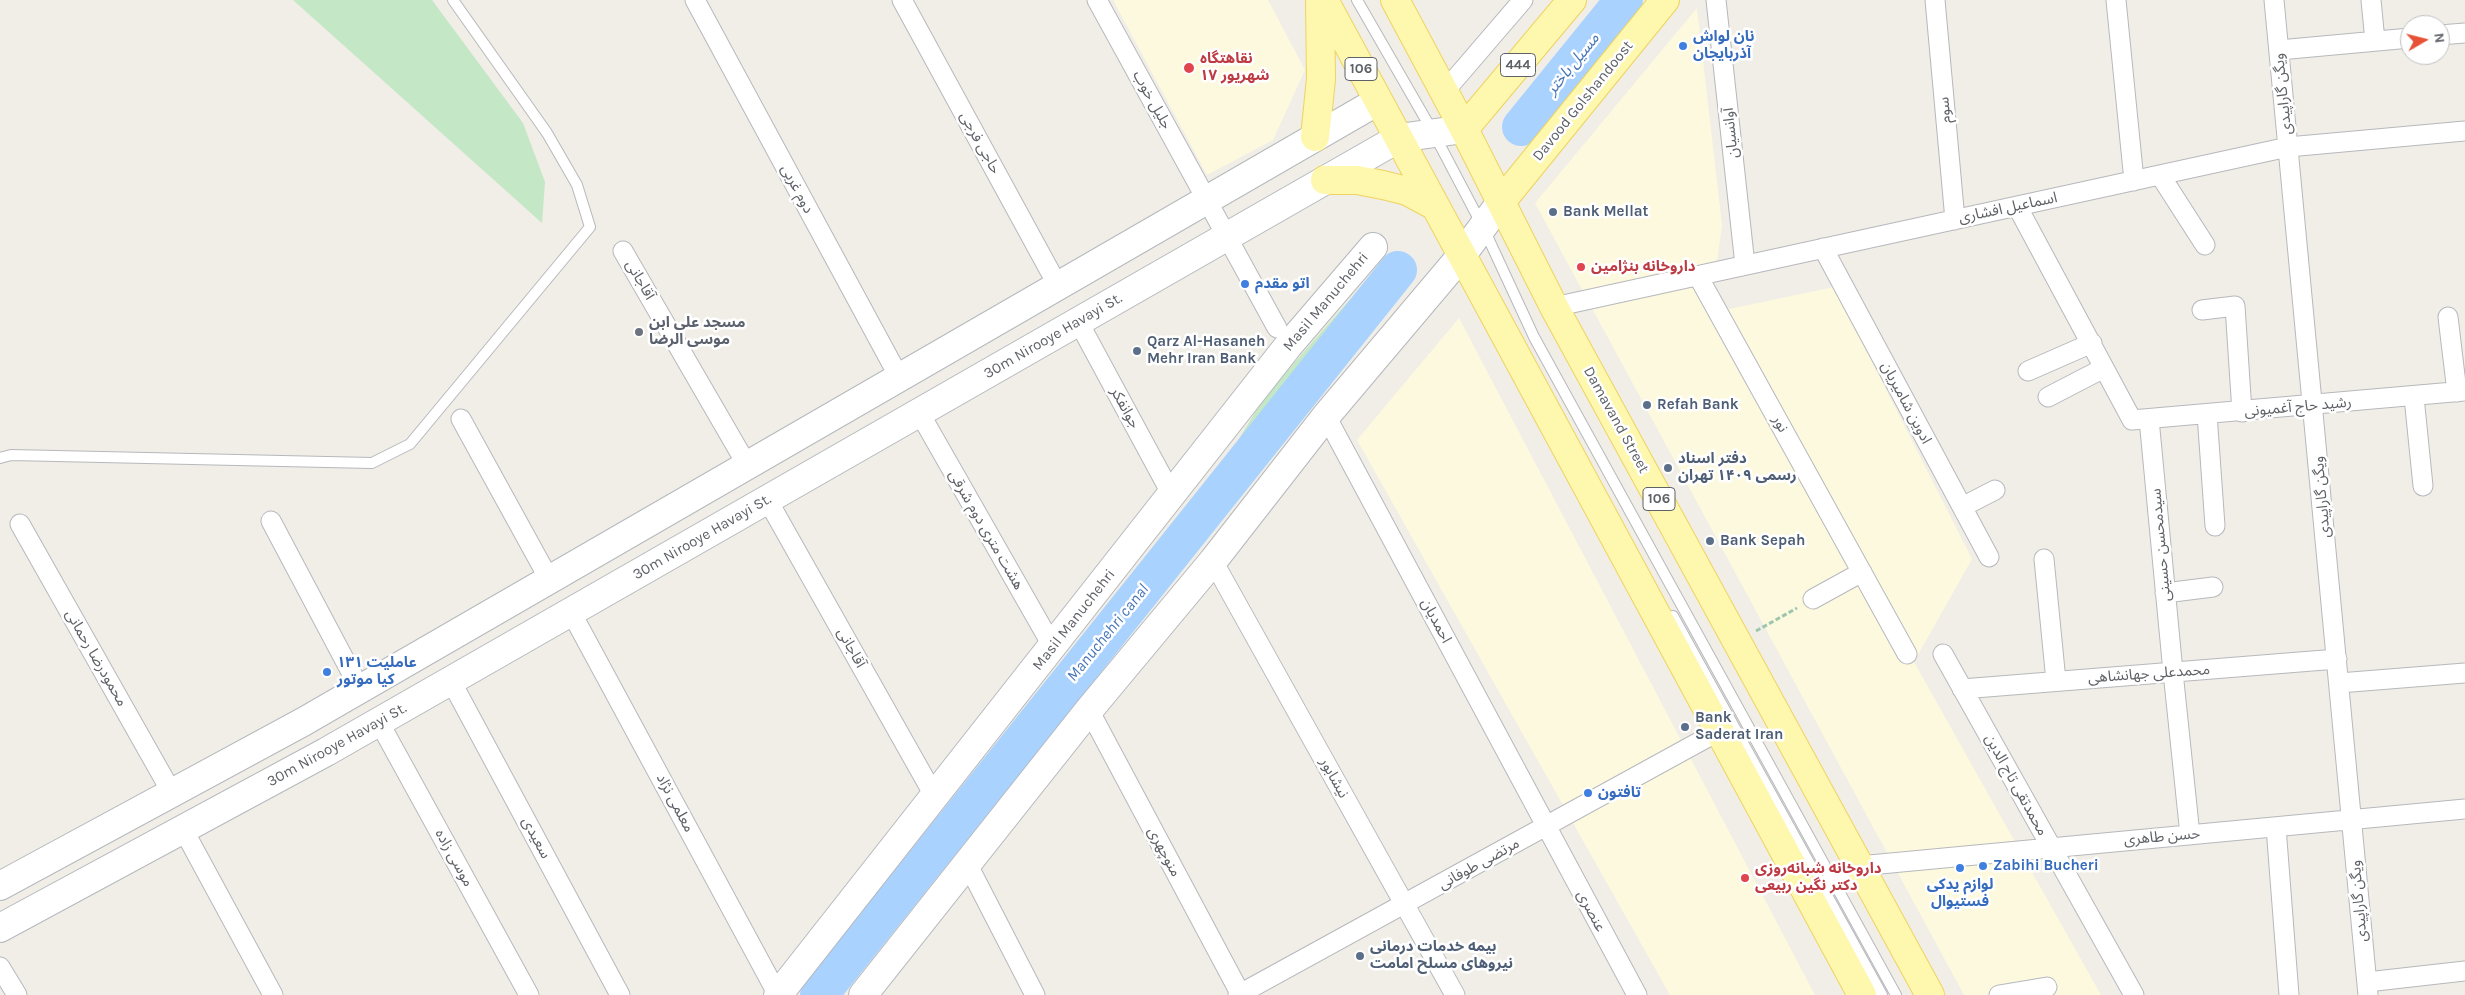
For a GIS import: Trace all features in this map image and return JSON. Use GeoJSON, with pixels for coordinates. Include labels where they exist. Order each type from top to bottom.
{"type":"FeatureCollection","features":[{"type":"Feature","properties":{"kind":"main road"},"geometry":{"type":"LineString","coordinates":[[1315,137],[1321,79],[1322,0]]}},
{"type":"Feature","properties":{"kind":"main road","name":"106"},"geometry":{"type":"LineString","coordinates":[[1322,0],[1378,101],[1413,135],[1435,206],[1471,243],[1719,731],[1862,995]]}},
{"type":"Feature","properties":{"kind":"main road","name":"Damavand Street"},"geometry":{"type":"LineString","coordinates":[[1394,0],[1464,129],[1554,307],[1930,995]]}},
{"type":"Feature","properties":{"kind":"main road","name":"444"},"geometry":{"type":"LineString","coordinates":[[1464,129],[1572,0]]}},
{"type":"Feature","properties":{"kind":"main road","name":"Davood Golshandoost"},"geometry":{"type":"LineString","coordinates":[[1502,202],[1665,0]]}},
{"type":"Feature","properties":{"kind":"main road"},"geometry":{"type":"LineString","coordinates":[[0,886],[360,689],[1378,101]]}},
{"type":"Feature","properties":{"kind":"main road"},"geometry":{"type":"LineString","coordinates":[[1413,135],[1464,129]]}},
{"type":"Feature","properties":{"kind":"main road","name":"30m Nirooye Havayi St."},"geometry":{"type":"LineString","coordinates":[[0,928],[379,722],[1226,236],[1325,180],[1413,135]]}},
{"type":"Feature","properties":{"kind":"main road"},"geometry":{"type":"LineString","coordinates":[[1325,180],[1357,180],[1383,185],[1407,191],[1435,206]]}},
{"type":"Feature","properties":{"kind":"main road"},"geometry":{"type":"LineString","coordinates":[[862,995],[968,865],[1089,710],[1213,560],[1326,416],[1471,243],[1502,202]]}},
{"type":"Feature","properties":{"kind":"main road","name":"Masil Manuchehri"},"geometry":{"type":"LineString","coordinates":[[778,995],[1172,495],[1283,337],[1373,246]]}},
{"type":"Feature","properties":{"kind":"street","name":"دوم غربی"},"geometry":{"type":"LineString","coordinates":[[695,0],[899,377]]}},
{"type":"Feature","properties":{"kind":"street","name":"حاجی فرجی"},"geometry":{"type":"LineString","coordinates":[[902,0],[1058,286]]}},
{"type":"Feature","properties":{"kind":"street","name":"جلیل خوب"},"geometry":{"type":"LineString","coordinates":[[1097,0],[1283,337]]}},
{"type":"Feature","properties":{"kind":"street"},"geometry":{"type":"LineString","coordinates":[[1444,92],[1523,0]]}},
{"type":"Feature","properties":{"kind":"street","name":"آوانسیان"},"geometry":{"type":"LineString","coordinates":[[1716,0],[1745,265]]}},
{"type":"Feature","properties":{"kind":"street","name":"سوم"},"geometry":{"type":"LineString","coordinates":[[1935,0],[1955,220]]}},
{"type":"Feature","properties":{"kind":"street"},"geometry":{"type":"LineString","coordinates":[[2116,0],[2134,181]]}},
{"type":"Feature","properties":{"kind":"street","name":"ویگن گاراپیدی"},"geometry":{"type":"LineString","coordinates":[[2274,0],[2368,988]]}},
{"type":"Feature","properties":{"kind":"street"},"geometry":{"type":"LineString","coordinates":[[2371,0],[2375,41]]}},
{"type":"Feature","properties":{"kind":"street"},"geometry":{"type":"LineString","coordinates":[[2450,34],[2465,33]]}},
{"type":"Feature","properties":{"kind":"street"},"geometry":{"type":"LineString","coordinates":[[2279,50],[2400,39]]}},
{"type":"Feature","properties":{"kind":"street","name":"اسماعیل افشاری"},"geometry":{"type":"LineString","coordinates":[[1554,307],[2288,147],[2465,131]]}},
{"type":"Feature","properties":{"kind":"street"},"geometry":{"type":"LineString","coordinates":[[2160,175],[2205,244]]}},
{"type":"Feature","properties":{"kind":"street","name":"سیدمحسن حسینی"},"geometry":{"type":"LineString","coordinates":[[2017,206],[2104,368],[2141,419],[2165,593],[2190,835]]}},
{"type":"Feature","properties":{"kind":"street","name":"ادوین شامیریان"},"geometry":{"type":"LineString","coordinates":[[1823,248],[1989,557]]}},
{"type":"Feature","properties":{"kind":"street","name":"آقاجانی"},"geometry":{"type":"LineString","coordinates":[[623,251],[747,465]]}},
{"type":"Feature","properties":{"kind":"street","name":"نور"},"geometry":{"type":"LineString","coordinates":[[1698,276],[1907,654]]}},
{"type":"Feature","properties":{"kind":"street"},"geometry":{"type":"LineString","coordinates":[[2202,310],[2235,306],[2242,412]]}},
{"type":"Feature","properties":{"kind":"street"},"geometry":{"type":"LineString","coordinates":[[2448,317],[2461,392]]}},
{"type":"Feature","properties":{"kind":"street","name":"جوانفکر"},"geometry":{"type":"LineString","coordinates":[[1078,322],[1172,495]]}},
{"type":"Feature","properties":{"kind":"street"},"geometry":{"type":"LineString","coordinates":[[2028,371],[2092,343]]}},
{"type":"Feature","properties":{"kind":"street"},"geometry":{"type":"LineString","coordinates":[[2048,397],[2104,368]]}},
{"type":"Feature","properties":{"kind":"street","name":"رشید حاج آغمیونی"},"geometry":{"type":"LineString","coordinates":[[2141,419],[2242,412],[2461,392]]}},
{"type":"Feature","properties":{"kind":"street"},"geometry":{"type":"LineString","coordinates":[[2414,396],[2423,486]]}},
{"type":"Feature","properties":{"kind":"street","name":"هشت متری دوم شرقی"},"geometry":{"type":"LineString","coordinates":[[919,412],[1053,647]]}},
{"type":"Feature","properties":{"kind":"street"},"geometry":{"type":"LineString","coordinates":[[2208,414],[2215,526]]}},
{"type":"Feature","properties":{"kind":"street","name":"احمدیان"},"geometry":{"type":"LineString","coordinates":[[1326,416],[1546,826]]}},
{"type":"Feature","properties":{"kind":"street"},"geometry":{"type":"LineString","coordinates":[[461,419],[549,579]]}},
{"type":"Feature","properties":{"kind":"street"},"geometry":{"type":"LineString","coordinates":[[1962,507],[1995,490]]}},
{"type":"Feature","properties":{"kind":"street","name":"آقاجانی"},"geometry":{"type":"LineString","coordinates":[[767,499],[935,798]]}},
{"type":"Feature","properties":{"kind":"street"},"geometry":{"type":"LineString","coordinates":[[271,521],[360,689]]}},
{"type":"Feature","properties":{"kind":"street","name":"محمودرضا رحمانی"},"geometry":{"type":"LineString","coordinates":[[20,524],[172,792]]}},
{"type":"Feature","properties":{"kind":"street"},"geometry":{"type":"LineString","coordinates":[[2044,559],[2056,681]]}},
{"type":"Feature","properties":{"kind":"street","name":"نیشابور"},"geometry":{"type":"LineString","coordinates":[[1213,560],[1455,995]]}},
{"type":"Feature","properties":{"kind":"street"},"geometry":{"type":"LineString","coordinates":[[1813,600],[1862,572]]}},
{"type":"Feature","properties":{"kind":"street"},"geometry":{"type":"LineString","coordinates":[[2165,593],[2213,587]]}},
{"type":"Feature","properties":{"kind":"street","name":"معلمی نژاد"},"geometry":{"type":"LineString","coordinates":[[571,612],[778,995]]}},
{"type":"Feature","properties":{"kind":"street","name":"محمدتقی تاج الدین"},"geometry":{"type":"LineString","coordinates":[[1943,654],[2134,995]]}},
{"type":"Feature","properties":{"kind":"street","name":"محمدعلی جهانشاهی"},"geometry":{"type":"LineString","coordinates":[[1962,689],[2337,659]]}},
{"type":"Feature","properties":{"kind":"street"},"geometry":{"type":"LineString","coordinates":[[2339,683],[2465,673]]}},
{"type":"Feature","properties":{"kind":"street","name":"سعیدی"},"geometry":{"type":"LineString","coordinates":[[451,681],[620,995]]}},
{"type":"Feature","properties":{"kind":"street","name":"منوچهری"},"geometry":{"type":"LineString","coordinates":[[1089,710],[1239,995]]}},
{"type":"Feature","properties":{"kind":"street","name":"موسی زاده"},"geometry":{"type":"LineString","coordinates":[[379,722],[529,995]]}},
{"type":"Feature","properties":{"kind":"street","name":"مرتضی طوفانی"},"geometry":{"type":"LineString","coordinates":[[1239,995],[1719,731]]}},
{"type":"Feature","properties":{"kind":"street","name":"حسن طاهری"},"geometry":{"type":"LineString","coordinates":[[1859,866],[2465,809]]}},
{"type":"Feature","properties":{"kind":"street","name":"عنصری"},"geometry":{"type":"LineString","coordinates":[[1546,826],[1637,995]]}},
{"type":"Feature","properties":{"kind":"street"},"geometry":{"type":"LineString","coordinates":[[2276,827],[2289,995]]}},
{"type":"Feature","properties":{"kind":"street"},"geometry":{"type":"LineString","coordinates":[[183,829],[273,995]]}},
{"type":"Feature","properties":{"kind":"street"},"geometry":{"type":"LineString","coordinates":[[968,865],[1035,995]]}},
{"type":"Feature","properties":{"kind":"street"},"geometry":{"type":"LineString","coordinates":[[1808,895],[1859,866]]}},
{"type":"Feature","properties":{"kind":"street"},"geometry":{"type":"LineString","coordinates":[[0,967],[17,995]]}},
{"type":"Feature","properties":{"kind":"street"},"geometry":{"type":"LineString","coordinates":[[2368,988],[2465,971]]}},
{"type":"Feature","properties":{"kind":"street"},"geometry":{"type":"LineString","coordinates":[[1999,995],[2047,987]]}},
{"type":"Feature","properties":{"kind":"lane"},"geometry":{"type":"LineString","coordinates":[[0,458],[11,455],[372,463],[410,444],[590,227],[577,185],[547,133],[453,0]]}},
{"type":"Feature","properties":{"kind":"lane"},"geometry":{"type":"LineString","coordinates":[[1333,0],[1413,135],[1540,377]]}},
{"type":"Feature","properties":{"kind":"lane"},"geometry":{"type":"LineString","coordinates":[[1358,0],[1413,135],[1471,243],[1534,337],[1896,995]]}},
{"type":"Feature","properties":{"kind":"lane"},"geometry":{"type":"LineString","coordinates":[[1666,603],[1882,995]]}},
{"type":"Feature","properties":{"kind":"path"},"geometry":{"type":"LineString","coordinates":[[1737,642],[1813,600]]}},
{"type":"Feature","properties":{"kind":"shaded area"},"geometry":{"type":"Polygon","coordinates":[[[1113,0],[1268,0],[1305,70],[1273,140],[1207,175],[1113,0]]]}},
{"type":"Feature","properties":{"kind":"shaded area"},"geometry":{"type":"Polygon","coordinates":[[[1697,8],[1722,225],[1710,313],[1834,287],[1972,559],[1914,662],[2101,995],[1964,995],[1535,203],[1697,8]]]}},
{"type":"Feature","properties":{"kind":"shaded area"},"geometry":{"type":"Polygon","coordinates":[[[1459,318],[1815,995],[1670,995],[1357,440],[1459,318]]]}},
{"type":"Feature","properties":{"kind":"green space"},"geometry":{"type":"Polygon","coordinates":[[[293,0],[432,0],[523,123],[545,182],[542,223],[293,0]]]}},
{"type":"Feature","properties":{"kind":"green space"},"geometry":{"type":"Polygon","coordinates":[[[1390,254],[1411,280],[1249,483],[1225,462],[1265,396],[1390,254]]]}},
{"type":"Feature","properties":{"kind":"waterway","name":"مسیل باختر"},"geometry":{"type":"LineString","coordinates":[[1521,127],[1624,0]]}},
{"type":"Feature","properties":{"kind":"waterway","name":"Manuchehri canal"},"geometry":{"type":"LineString","coordinates":[[819,995],[1398,270]]}},
{"type":"Feature","properties":{"kind":"place","name":"نان لواش آذربایجان"},"geometry":{"type":"Point","coordinates":[1683,46]}},
{"type":"Feature","properties":{"kind":"place","name":"نقاهتگاه ۱۷ شهریور"},"geometry":{"type":"Point","coordinates":[1189,68]}},
{"type":"Feature","properties":{"kind":"place","name":"Bank Mellat"},"geometry":{"type":"Point","coordinates":[1553,212]}},
{"type":"Feature","properties":{"kind":"place","name":"داروخانه بنژامین"},"geometry":{"type":"Point","coordinates":[1581,267]}},
{"type":"Feature","properties":{"kind":"place","name":"اتو مقدم"},"geometry":{"type":"Point","coordinates":[1245,284]}},
{"type":"Feature","properties":{"kind":"place","name":"مسجد علی ابن موسی الرضا"},"geometry":{"type":"Point","coordinates":[639,332]}},
{"type":"Feature","properties":{"kind":"place","name":"Qarz Al-Hasaneh Mehr Iran Bank"},"geometry":{"type":"Point","coordinates":[1137,351]}},
{"type":"Feature","properties":{"kind":"place","name":"Refah Bank"},"geometry":{"type":"Point","coordinates":[1647,405]}},
{"type":"Feature","properties":{"kind":"place","name":"دفتر اسناد رسمی ۱۴۰۹ تهران"},"geometry":{"type":"Point","coordinates":[1668,468]}},
{"type":"Feature","properties":{"kind":"place","name":"Bank Sepah"},"geometry":{"type":"Point","coordinates":[1710,541]}},
{"type":"Feature","properties":{"kind":"place","name":"عاملیت ۱۳۱ کیا موتور"},"geometry":{"type":"Point","coordinates":[327,672]}},
{"type":"Feature","properties":{"kind":"place","name":"Bank Saderat Iran"},"geometry":{"type":"Point","coordinates":[1685,727]}},
{"type":"Feature","properties":{"kind":"place","name":"تافتون"},"geometry":{"type":"Point","coordinates":[1588,793]}},
{"type":"Feature","properties":{"kind":"place","name":"Zabihi Bucheri"},"geometry":{"type":"Point","coordinates":[1983,866]}},
{"type":"Feature","properties":{"kind":"place","name":"لوازم یدکی فستیوال"},"geometry":{"type":"Point","coordinates":[1960,868]}},
{"type":"Feature","properties":{"kind":"place","name":"داروخانه شبانه‌روزی دکتر نگین ربیعی"},"geometry":{"type":"Point","coordinates":[1745,878]}},
{"type":"Feature","properties":{"kind":"place","name":"بیمه خدمات درمانی نیروهای مسلح امامت"},"geometry":{"type":"Point","coordinates":[1360,956]}}]}
